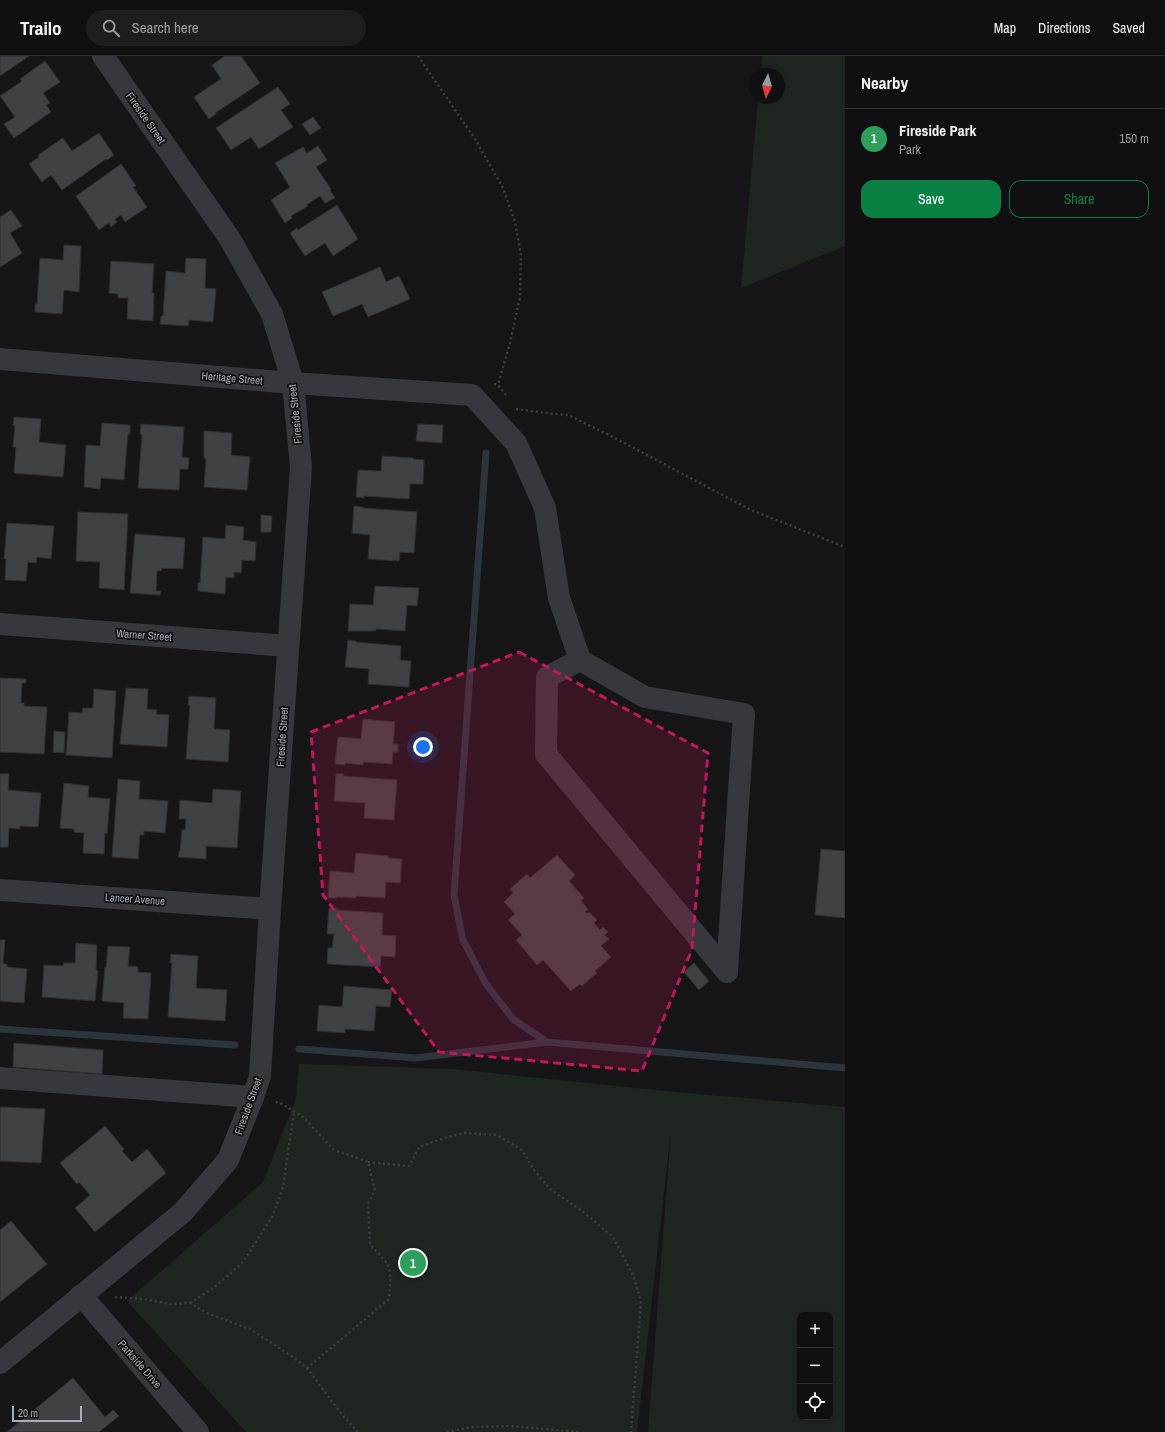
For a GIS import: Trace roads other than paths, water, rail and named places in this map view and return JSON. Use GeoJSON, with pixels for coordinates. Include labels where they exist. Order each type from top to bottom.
{"type":"FeatureCollection","features":[{"type":"Feature","properties":{"kind":"street","name":"Fireside Street"},"geometry":{"type":"LineString","coordinates":[[0,1363],[183,1212],[228,1160],[260,1076],[270,909],[301,468],[293,383],[272,314],[230,239],[103,56]]}},
{"type":"Feature","properties":{"kind":"street","name":"Heritage Street"},"geometry":{"type":"LineString","coordinates":[[0,359],[293,383],[472,395],[516,443],[545,508],[559,598],[580,660]]}},
{"type":"Feature","properties":{"kind":"street","name":"Warner Street"},"geometry":{"type":"LineString","coordinates":[[0,624],[288,646]]}},
{"type":"Feature","properties":{"kind":"street"},"geometry":{"type":"LineString","coordinates":[[580,660],[645,697],[744,714],[727,972],[546,754],[547,677],[580,660]]}},
{"type":"Feature","properties":{"kind":"street","name":"Lancer Avenue"},"geometry":{"type":"LineString","coordinates":[[0,890],[270,909]]}},
{"type":"Feature","properties":{"kind":"street"},"geometry":{"type":"LineString","coordinates":[[0,1078],[253,1096]]}},
{"type":"Feature","properties":{"kind":"street","name":"Parkside Drive"},"geometry":{"type":"LineString","coordinates":[[81,1295],[198,1432]]}},
{"type":"Feature","properties":{"kind":"waterway"},"geometry":{"type":"LineString","coordinates":[[486,453],[454,895],[463,940],[486,984],[513,1019],[547,1042]]}},
{"type":"Feature","properties":{"kind":"waterway"},"geometry":{"type":"LineString","coordinates":[[0,1029],[235,1045]]}},
{"type":"Feature","properties":{"kind":"waterway"},"geometry":{"type":"LineString","coordinates":[[299,1049],[416,1058],[547,1042],[845,1068]]}},
{"type":"Feature","properties":{"kind":"place","name":"Fireside Park"},"geometry":{"type":"Point","coordinates":[413,1263]}}]}
